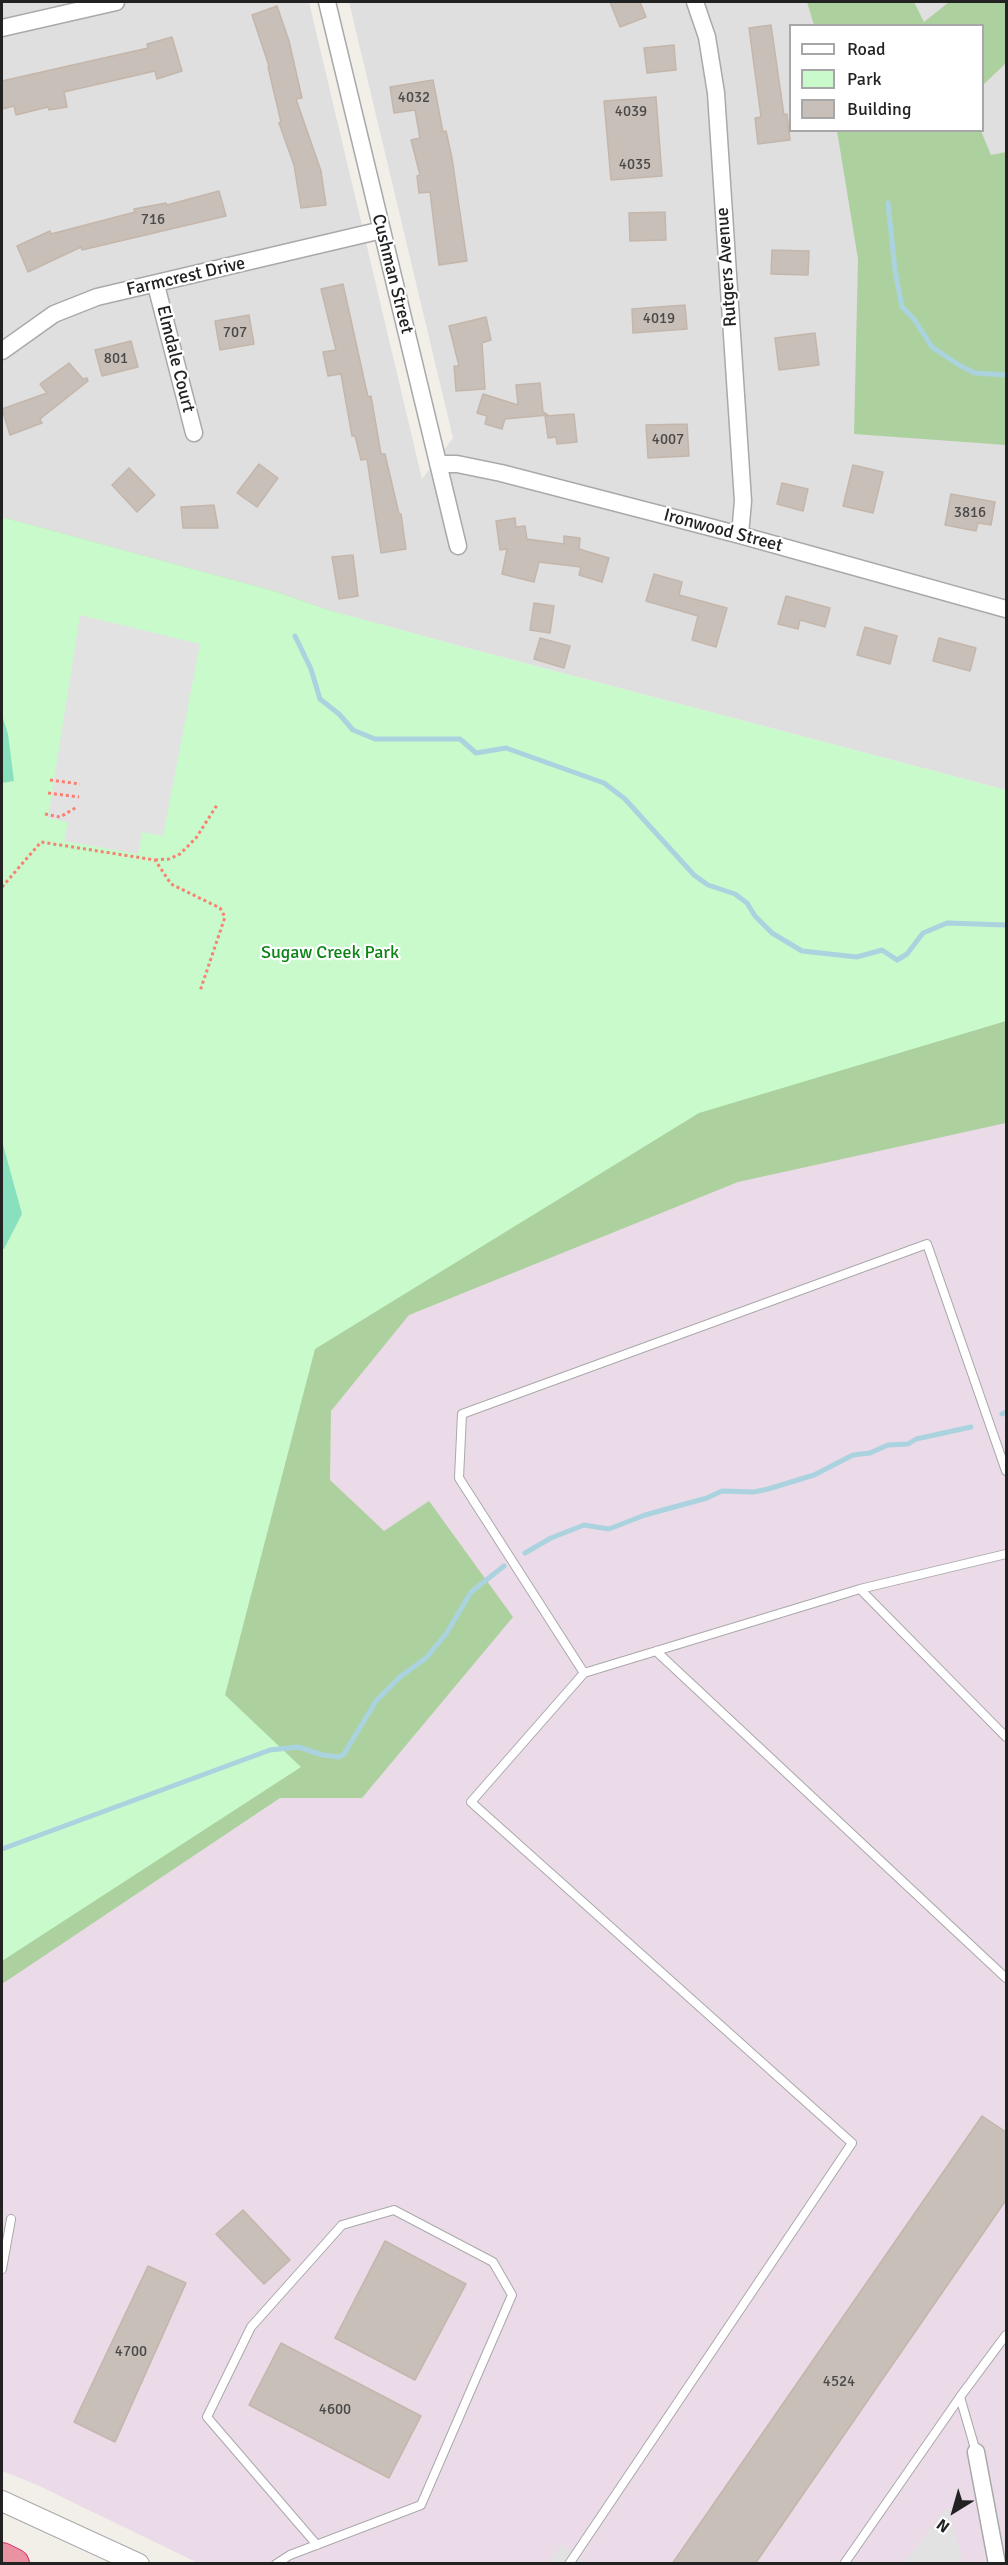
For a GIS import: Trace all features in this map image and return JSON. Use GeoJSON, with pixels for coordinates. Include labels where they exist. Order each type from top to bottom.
{"type":"FeatureCollection","features":[{"type":"Feature","properties":{"kind":"highway"},"geometry":{"type":"LineString","coordinates":[[2,2558],[14,2564]]}},
{"type":"Feature","properties":{"kind":"street"},"geometry":{"type":"LineString","coordinates":[[2,28],[116,2]]}},
{"type":"Feature","properties":{"kind":"street","name":"Cushman Street"},"geometry":{"type":"LineString","coordinates":[[327,2],[458,546]]}},
{"type":"Feature","properties":{"kind":"street","name":"Rutgers Avenue"},"geometry":{"type":"LineString","coordinates":[[694,2],[707,37],[716,93],[743,501],[740,535]]}},
{"type":"Feature","properties":{"kind":"street","name":"Farmcrest Drive"},"geometry":{"type":"LineString","coordinates":[[2,351],[68,307],[97,297],[156,285],[382,230]]}},
{"type":"Feature","properties":{"kind":"street","name":"Elmdale Court"},"geometry":{"type":"LineString","coordinates":[[156,285],[194,433]]}},
{"type":"Feature","properties":{"kind":"street","name":"Ironwood Street"},"geometry":{"type":"LineString","coordinates":[[438,464],[457,464],[501,474],[740,535],[1006,609]]}},
{"type":"Feature","properties":{"kind":"street"},"geometry":{"type":"LineString","coordinates":[[976,2452],[997,2564]]}},
{"type":"Feature","properties":{"kind":"street"},"geometry":{"type":"LineString","coordinates":[[2,2501],[139,2564]]}},
{"type":"Feature","properties":{"kind":"lane"},"geometry":{"type":"LineString","coordinates":[[584,1672],[459,1478],[462,1413],[927,1244],[1006,1471]]}},
{"type":"Feature","properties":{"kind":"lane"},"geometry":{"type":"LineString","coordinates":[[569,2564],[852,2143],[471,1802],[584,1672],[860,1589],[1006,1554]]}},
{"type":"Feature","properties":{"kind":"lane"},"geometry":{"type":"LineString","coordinates":[[860,1589],[1006,1737]]}},
{"type":"Feature","properties":{"kind":"lane"},"geometry":{"type":"LineString","coordinates":[[656,1651],[1006,1978]]}},
{"type":"Feature","properties":{"kind":"lane"},"geometry":{"type":"LineString","coordinates":[[276,2564],[290,2555],[317,2545],[422,2505],[512,2295],[493,2262],[394,2210],[342,2225],[251,2327],[207,2417],[317,2545]]}},
{"type":"Feature","properties":{"kind":"lane"},"geometry":{"type":"LineString","coordinates":[[2,2269],[11,2219]]}},
{"type":"Feature","properties":{"kind":"lane"},"geometry":{"type":"LineString","coordinates":[[844,2564],[1006,2334]]}},
{"type":"Feature","properties":{"kind":"lane"},"geometry":{"type":"LineString","coordinates":[[960,2397],[976,2452]]}},
{"type":"Feature","properties":{"kind":"path"},"geometry":{"type":"LineString","coordinates":[[50,780],[80,784]]}},
{"type":"Feature","properties":{"kind":"path"},"geometry":{"type":"LineString","coordinates":[[48,793],[79,797]]}},
{"type":"Feature","properties":{"kind":"path"},"geometry":{"type":"LineString","coordinates":[[2,887],[41,842],[155,860],[169,859],[180,854],[195,838],[217,805]]}},
{"type":"Feature","properties":{"kind":"path"},"geometry":{"type":"LineString","coordinates":[[45,814],[60,817],[77,807]]}},
{"type":"Feature","properties":{"kind":"path"},"geometry":{"type":"LineString","coordinates":[[155,860],[171,884],[220,908],[225,917],[200,991]]}},
{"type":"Feature","properties":{"kind":"shaded area"},"geometry":{"type":"Polygon","coordinates":[[[2,2],[309,2],[422,479],[453,438],[349,2],[1006,2],[1006,790],[460,646],[328,610],[277,592],[2,517],[2,2]]]}},
{"type":"Feature","properties":{"kind":"shaded area"},"geometry":{"type":"Polygon","coordinates":[[[80,615],[200,644],[163,836],[142,832],[138,854],[64,841],[68,822],[48,818],[80,615]]]}},
{"type":"Feature","properties":{"kind":"shaded area"},"geometry":{"type":"Polygon","coordinates":[[[1006,1021],[1006,2563],[198,2563],[37,2485],[2,2471],[2,1961],[315,1349],[1006,1021]]]}},
{"type":"Feature","properties":{"kind":"shaded area"},"geometry":{"type":"Polygon","coordinates":[[[948,2506],[963,2563],[904,2563],[948,2506]]]}},
{"type":"Feature","properties":{"kind":"shaded area"},"geometry":{"type":"Polygon","coordinates":[[[562,2544],[585,2563],[547,2564],[562,2544]]]}},
{"type":"Feature","properties":{"kind":"green space"},"geometry":{"type":"Polygon","coordinates":[[[807,2],[914,2],[924,22],[949,2],[1006,2],[1006,63],[984,84],[984,24],[814,24],[807,2]]]}},
{"type":"Feature","properties":{"kind":"green space"},"geometry":{"type":"Polygon","coordinates":[[[837,132],[981,132],[991,155],[1006,152],[1006,445],[854,434],[858,259],[837,132]]]}},
{"type":"Feature","properties":{"kind":"green space","name":"Sugaw Creek Park"},"geometry":{"type":"Polygon","coordinates":[[[2,517],[277,592],[328,610],[1006,801],[1006,1123],[738,1182],[409,1315],[331,1411],[330,1480],[384,1531],[429,1501],[513,1617],[362,1798],[280,1798],[2,1984],[2,517]]]}},
{"type":"Feature","properties":{"kind":"green space","name":"Sugaw Creek Park"},"geometry":{"type":"Polygon","coordinates":[[[2,517],[277,592],[328,610],[460,646],[1006,790],[1006,1021],[699,1113],[315,1349],[225,1695],[301,1767],[2,1961],[2,517]]]}},
{"type":"Feature","properties":{"kind":"green space"},"geometry":{"type":"Polygon","coordinates":[[[2,715],[8,734],[14,781],[2,783],[2,715]]]}},
{"type":"Feature","properties":{"kind":"green space"},"geometry":{"type":"Polygon","coordinates":[[[2,1141],[22,1214],[4,1249],[2,1249],[2,1141]]]}},
{"type":"Feature","properties":{"kind":"building"},"geometry":{"type":"Polygon","coordinates":[[[610,2],[640,2],[646,17],[620,27],[610,2]]]}},
{"type":"Feature","properties":{"kind":"building"},"geometry":{"type":"Polygon","coordinates":[[[277,6],[289,41],[302,98],[296,99],[321,171],[326,205],[301,208],[294,165],[279,123],[281,122],[269,66],[252,15],[277,6]]]}},
{"type":"Feature","properties":{"kind":"building"},"geometry":{"type":"Polygon","coordinates":[[[771,25],[784,115],[787,114],[790,140],[758,144],[755,118],[761,117],[749,28],[771,25]]]}},
{"type":"Feature","properties":{"kind":"building"},"geometry":{"type":"Polygon","coordinates":[[[172,37],[182,71],[157,79],[155,71],[64,92],[67,107],[49,110],[48,107],[16,115],[14,106],[2,109],[2,81],[148,48],[147,44],[172,37]]]}},
{"type":"Feature","properties":{"kind":"building"},"geometry":{"type":"Polygon","coordinates":[[[674,45],[676,70],[647,73],[644,48],[674,45]]]}},
{"type":"Feature","properties":{"kind":"building"},"geometry":{"type":"Polygon","coordinates":[[[433,80],[443,132],[446,131],[452,158],[467,261],[439,265],[430,192],[419,193],[417,176],[420,175],[411,140],[420,138],[415,110],[394,113],[390,87],[433,80]]]}},
{"type":"Feature","properties":{"kind":"building"},"geometry":{"type":"Polygon","coordinates":[[[656,97],[662,176],[611,180],[604,101],[656,97]]]}},
{"type":"Feature","properties":{"kind":"building"},"geometry":{"type":"Polygon","coordinates":[[[219,191],[226,216],[82,250],[81,247],[28,272],[17,246],[50,231],[51,234],[135,212],[134,209],[166,203],[167,205],[219,191]]]}},
{"type":"Feature","properties":{"kind":"building"},"geometry":{"type":"Polygon","coordinates":[[[665,212],[666,240],[630,241],[629,213],[665,212]]]}},
{"type":"Feature","properties":{"kind":"building"},"geometry":{"type":"Polygon","coordinates":[[[772,250],[809,251],[808,275],[771,274],[772,250]]]}},
{"type":"Feature","properties":{"kind":"building"},"geometry":{"type":"Polygon","coordinates":[[[343,284],[368,397],[371,396],[381,454],[385,454],[399,514],[401,514],[406,549],[381,553],[367,459],[361,460],[355,436],[352,436],[341,374],[328,376],[323,352],[336,350],[321,289],[343,284]]]}},
{"type":"Feature","properties":{"kind":"building"},"geometry":{"type":"Polygon","coordinates":[[[685,305],[687,329],[633,333],[632,309],[685,305]]]}},
{"type":"Feature","properties":{"kind":"building"},"geometry":{"type":"Polygon","coordinates":[[[249,315],[254,344],[220,350],[215,321],[249,315]]]}},
{"type":"Feature","properties":{"kind":"building"},"geometry":{"type":"Polygon","coordinates":[[[486,317],[491,340],[482,343],[485,389],[456,391],[454,366],[459,366],[449,326],[486,317]]]}},
{"type":"Feature","properties":{"kind":"building"},"geometry":{"type":"Polygon","coordinates":[[[815,333],[819,365],[779,370],[775,338],[815,333]]]}},
{"type":"Feature","properties":{"kind":"building"},"geometry":{"type":"Polygon","coordinates":[[[131,341],[138,367],[102,376],[95,350],[131,341]]]}},
{"type":"Feature","properties":{"kind":"building"},"geometry":{"type":"Polygon","coordinates":[[[69,363],[83,379],[87,378],[88,381],[40,419],[42,423],[10,435],[2,409],[47,393],[40,384],[69,363]]]}},
{"type":"Feature","properties":{"kind":"building"},"geometry":{"type":"Polygon","coordinates":[[[540,383],[543,412],[548,415],[505,419],[502,429],[485,424],[487,416],[477,413],[483,394],[518,405],[516,385],[540,383]]]}},
{"type":"Feature","properties":{"kind":"building"},"geometry":{"type":"Polygon","coordinates":[[[574,414],[577,442],[557,444],[556,437],[548,438],[545,416],[574,414]]]}},
{"type":"Feature","properties":{"kind":"building"},"geometry":{"type":"Polygon","coordinates":[[[687,424],[689,456],[648,458],[646,425],[687,424]]]}},
{"type":"Feature","properties":{"kind":"building"},"geometry":{"type":"Polygon","coordinates":[[[259,464],[278,478],[257,507],[237,493],[259,464]]]}},
{"type":"Feature","properties":{"kind":"building"},"geometry":{"type":"Polygon","coordinates":[[[853,465],[883,472],[873,513],[843,506],[853,465]]]}},
{"type":"Feature","properties":{"kind":"building"},"geometry":{"type":"Polygon","coordinates":[[[129,468],[155,495],[137,512],[112,485],[129,468]]]}},
{"type":"Feature","properties":{"kind":"building"},"geometry":{"type":"Polygon","coordinates":[[[782,483],[808,489],[803,511],[777,504],[782,483]]]}},
{"type":"Feature","properties":{"kind":"building"},"geometry":{"type":"Polygon","coordinates":[[[951,494],[995,502],[991,525],[978,523],[976,531],[945,525],[951,494]]]}},
{"type":"Feature","properties":{"kind":"building"},"geometry":{"type":"Polygon","coordinates":[[[214,505],[218,528],[183,528],[181,507],[214,505]]]}},
{"type":"Feature","properties":{"kind":"building"},"geometry":{"type":"Polygon","coordinates":[[[515,518],[516,527],[525,526],[527,539],[564,544],[564,536],[580,538],[579,549],[609,558],[602,582],[579,575],[581,567],[539,562],[534,582],[502,574],[507,549],[500,550],[496,521],[515,518]]]}},
{"type":"Feature","properties":{"kind":"building"},"geometry":{"type":"Polygon","coordinates":[[[353,555],[358,596],[339,599],[332,557],[353,555]]]}},
{"type":"Feature","properties":{"kind":"building"},"geometry":{"type":"Polygon","coordinates":[[[654,574],[682,582],[679,595],[727,608],[716,647],[692,640],[698,616],[646,601],[654,574]]]}},
{"type":"Feature","properties":{"kind":"building"},"geometry":{"type":"Polygon","coordinates":[[[786,596],[830,608],[825,627],[800,620],[798,629],[778,624],[786,596]]]}},
{"type":"Feature","properties":{"kind":"building"},"geometry":{"type":"Polygon","coordinates":[[[534,603],[554,606],[550,633],[530,630],[534,603]]]}},
{"type":"Feature","properties":{"kind":"building"},"geometry":{"type":"Polygon","coordinates":[[[865,627],[897,636],[890,664],[857,655],[865,627]]]}},
{"type":"Feature","properties":{"kind":"building"},"geometry":{"type":"Polygon","coordinates":[[[540,638],[570,646],[564,668],[534,659],[540,638]]]}},
{"type":"Feature","properties":{"kind":"building"},"geometry":{"type":"Polygon","coordinates":[[[939,638],[976,648],[970,671],[933,661],[939,638]]]}},
{"type":"Feature","properties":{"kind":"building"},"geometry":{"type":"Polygon","coordinates":[[[982,2116],[1006,2132],[1006,2200],[755,2564],[672,2564],[982,2116]]]}},
{"type":"Feature","properties":{"kind":"building"},"geometry":{"type":"Polygon","coordinates":[[[243,2210],[290,2260],[264,2284],[216,2234],[243,2210]]]}},
{"type":"Feature","properties":{"kind":"building"},"geometry":{"type":"Polygon","coordinates":[[[385,2241],[466,2284],[415,2380],[335,2338],[385,2241]]]}},
{"type":"Feature","properties":{"kind":"building"},"geometry":{"type":"Polygon","coordinates":[[[148,2266],[186,2283],[115,2442],[74,2422],[148,2266]]]}},
{"type":"Feature","properties":{"kind":"building"},"geometry":{"type":"Polygon","coordinates":[[[281,2343],[421,2416],[389,2478],[249,2405],[281,2343]]]}},
{"type":"Feature","properties":{"kind":"waterway"},"geometry":{"type":"LineString","coordinates":[[888,203],[895,270],[902,307],[914,319],[932,347],[959,365],[975,373],[1006,375]]}},
{"type":"Feature","properties":{"kind":"waterway"},"geometry":{"type":"LineString","coordinates":[[295,636],[311,669],[320,699],[339,714],[353,730],[375,739],[460,739],[476,753],[506,748],[604,783],[625,799],[694,875],[708,885],[735,894],[747,903],[755,916],[772,933],[802,951],[857,957],[882,950],[897,960],[907,954],[923,933],[947,923],[1006,925]]}},
{"type":"Feature","properties":{"kind":"waterway"},"geometry":{"type":"LineString","coordinates":[[1002,1414],[1006,1412]]}},
{"type":"Feature","properties":{"kind":"waterway"},"geometry":{"type":"LineString","coordinates":[[525,1553],[551,1538],[584,1525],[609,1529],[645,1515],[707,1498],[722,1491],[754,1492],[768,1489],[814,1475],[853,1455],[870,1453],[888,1445],[908,1444],[916,1439],[971,1427]]}},
{"type":"Feature","properties":{"kind":"waterway"},"geometry":{"type":"LineString","coordinates":[[2,1849],[270,1750],[298,1747],[323,1755],[339,1757],[344,1754],[376,1701],[401,1676],[426,1658],[446,1634],[471,1592],[504,1566]]}}]}
